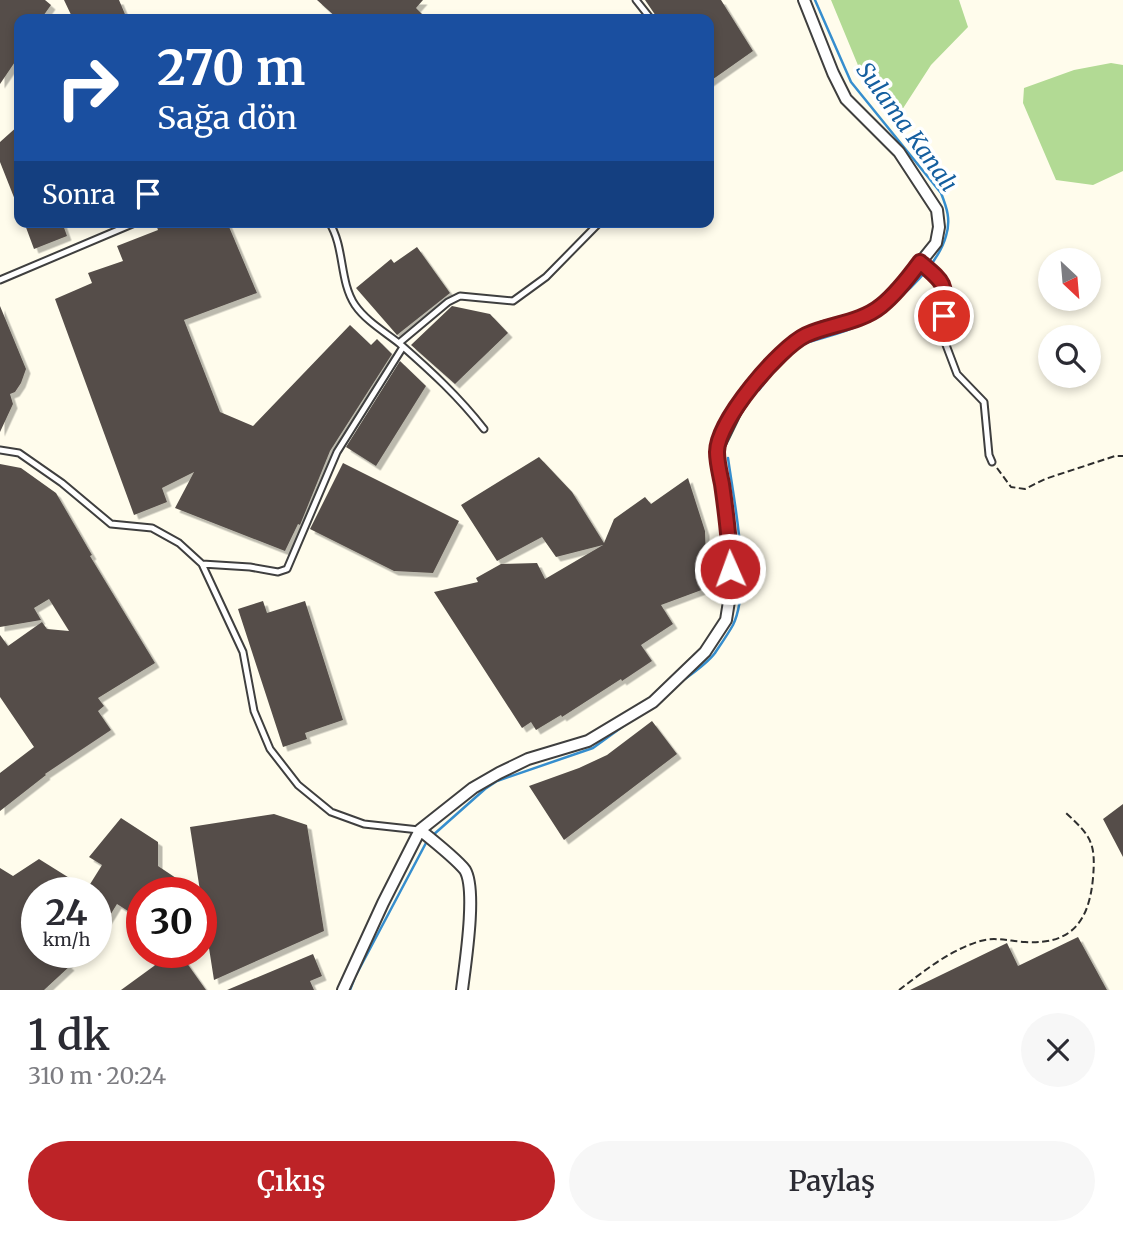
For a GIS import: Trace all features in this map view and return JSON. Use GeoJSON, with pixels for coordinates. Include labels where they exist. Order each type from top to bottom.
{"type":"FeatureCollection","features":[{"type":"Feature","properties":{"kind":"street"},"geometry":{"type":"LineString","coordinates":[[343,990],[420,830],[473,789],[499,773],[528,759],[588,741],[653,702],[705,652],[726,620],[730,595],[730,544],[717,450],[736,411],[756,380],[779,354],[813,332],[853,320],[880,307],[936,243],[939,228],[937,210],[899,152],[846,99],[804,0]]}},
{"type":"Feature","properties":{"kind":"street"},"geometry":{"type":"LineString","coordinates":[[420,830],[465,871],[471,905],[462,990]]}},
{"type":"Feature","properties":{"kind":"lane"},"geometry":{"type":"LineString","coordinates":[[0,280],[123,228]]}},
{"type":"Feature","properties":{"kind":"lane"},"geometry":{"type":"LineString","coordinates":[[332,228],[346,282],[355,304],[375,325],[457,396],[484,429]]}},
{"type":"Feature","properties":{"kind":"lane"},"geometry":{"type":"LineString","coordinates":[[202,564],[250,566],[278,572],[287,569],[337,452],[401,345],[449,302],[460,296],[513,301],[546,277],[594,228]]}},
{"type":"Feature","properties":{"kind":"lane"},"geometry":{"type":"LineString","coordinates":[[920,262],[944,285],[943,337],[957,374],[984,402],[992,462]]}},
{"type":"Feature","properties":{"kind":"lane"},"geometry":{"type":"LineString","coordinates":[[0,450],[19,453],[62,483],[111,524],[152,528],[179,543],[202,564],[243,652],[254,711],[270,749],[298,785],[331,812],[364,824],[420,830]]}},
{"type":"Feature","properties":{"kind":"path"},"geometry":{"type":"LineString","coordinates":[[992,462],[1011,486],[1025,489],[1045,479],[1115,456],[1123,456]]}},
{"type":"Feature","properties":{"kind":"path"},"geometry":{"type":"LineString","coordinates":[[899,990],[942,958],[975,942],[991,938],[1027,943],[1053,940],[1078,927],[1087,911],[1094,862],[1087,832],[1066,813]]}},
{"type":"Feature","properties":{"kind":"green space"},"geometry":{"type":"Polygon","coordinates":[[[831,0],[959,0],[968,27],[931,65],[900,113],[862,75],[831,0]]]}},
{"type":"Feature","properties":{"kind":"green space"},"geometry":{"type":"Polygon","coordinates":[[[1111,63],[1123,65],[1123,171],[1093,185],[1056,180],[1023,103],[1024,88],[1074,70],[1111,63]]]}},
{"type":"Feature","properties":{"kind":"building"},"geometry":{"type":"Polygon","coordinates":[[[0,0],[45,0],[51,5],[45,14],[14,14],[14,63],[0,84],[0,0]]]}},
{"type":"Feature","properties":{"kind":"building"},"geometry":{"type":"Polygon","coordinates":[[[64,0],[119,0],[125,14],[71,14],[64,0]]]}},
{"type":"Feature","properties":{"kind":"building"},"geometry":{"type":"Polygon","coordinates":[[[317,0],[423,0],[416,8],[422,14],[332,14],[317,0]]]}},
{"type":"Feature","properties":{"kind":"building"},"geometry":{"type":"Polygon","coordinates":[[[645,0],[721,0],[753,51],[714,78],[714,14],[655,14],[645,0]]]}},
{"type":"Feature","properties":{"kind":"building"},"geometry":{"type":"Polygon","coordinates":[[[14,129],[14,197],[0,162],[0,142],[14,129]]]}},
{"type":"Feature","properties":{"kind":"building"},"geometry":{"type":"Polygon","coordinates":[[[26,228],[64,228],[67,236],[34,249],[26,228]]]}},
{"type":"Feature","properties":{"kind":"building"},"geometry":{"type":"Polygon","coordinates":[[[157,228],[230,228],[257,293],[184,320],[220,412],[253,426],[350,325],[371,345],[377,339],[392,354],[330,451],[300,525],[298,524],[285,551],[175,508],[194,472],[162,488],[167,502],[134,515],[55,299],[92,283],[88,273],[123,261],[117,246],[158,230],[157,228]]]}},
{"type":"Feature","properties":{"kind":"building"},"geometry":{"type":"Polygon","coordinates":[[[417,247],[450,293],[397,335],[356,288],[391,259],[394,263],[417,247]]]}},
{"type":"Feature","properties":{"kind":"building"},"geometry":{"type":"Polygon","coordinates":[[[0,306],[26,369],[21,383],[15,392],[10,394],[13,404],[0,432],[0,306]]]}},
{"type":"Feature","properties":{"kind":"building"},"geometry":{"type":"Polygon","coordinates":[[[452,306],[490,314],[508,333],[455,384],[411,345],[452,306]]]}},
{"type":"Feature","properties":{"kind":"building"},"geometry":{"type":"Polygon","coordinates":[[[400,361],[426,386],[376,466],[346,447],[400,361]]]}},
{"type":"Feature","properties":{"kind":"building"},"geometry":{"type":"Polygon","coordinates":[[[539,457],[572,492],[604,543],[614,519],[645,497],[651,504],[688,478],[705,531],[707,588],[661,605],[673,624],[641,645],[652,661],[562,717],[561,715],[536,730],[531,722],[522,728],[434,592],[478,582],[476,578],[501,564],[537,563],[545,579],[603,545],[556,557],[542,537],[497,561],[461,505],[539,457]]]}},
{"type":"Feature","properties":{"kind":"building"},"geometry":{"type":"Polygon","coordinates":[[[343,463],[459,521],[433,573],[394,571],[310,529],[343,463]]]}},
{"type":"Feature","properties":{"kind":"building"},"geometry":{"type":"Polygon","coordinates":[[[0,464],[21,468],[56,493],[92,555],[90,556],[155,663],[98,698],[104,706],[98,711],[111,730],[45,774],[0,811],[0,773],[34,747],[0,697],[0,635],[8,646],[42,622],[47,629],[69,631],[49,599],[34,608],[41,620],[0,627],[0,464]]]}},
{"type":"Feature","properties":{"kind":"building"},"geometry":{"type":"Polygon","coordinates":[[[263,601],[267,613],[305,601],[343,720],[305,733],[307,739],[283,747],[238,609],[263,601]]]}},
{"type":"Feature","properties":{"kind":"building"},"geometry":{"type":"Polygon","coordinates":[[[652,721],[677,754],[564,840],[529,786],[607,755],[652,721]]]}},
{"type":"Feature","properties":{"kind":"building"},"geometry":{"type":"Polygon","coordinates":[[[1123,804],[1123,857],[1103,819],[1123,804]]]}},
{"type":"Feature","properties":{"kind":"building"},"geometry":{"type":"Polygon","coordinates":[[[274,814],[307,825],[324,931],[214,980],[212,968],[217,968],[217,877],[198,877],[190,827],[274,814]]]}},
{"type":"Feature","properties":{"kind":"building"},"geometry":{"type":"Polygon","coordinates":[[[121,818],[158,842],[158,866],[174,877],[126,877],[126,910],[117,904],[112,912],[112,877],[94,877],[102,865],[89,857],[121,818]]]}},
{"type":"Feature","properties":{"kind":"building"},"geometry":{"type":"Polygon","coordinates":[[[39,859],[68,877],[21,877],[21,968],[68,968],[44,990],[0,990],[0,868],[13,876],[39,859]]]}},
{"type":"Feature","properties":{"kind":"building"},"geometry":{"type":"Polygon","coordinates":[[[1078,937],[1107,990],[910,990],[1007,943],[1018,966],[1078,937]]]}},
{"type":"Feature","properties":{"kind":"building"},"geometry":{"type":"Polygon","coordinates":[[[313,954],[322,976],[310,981],[314,990],[227,990],[313,954]]]}},
{"type":"Feature","properties":{"kind":"building"},"geometry":{"type":"Polygon","coordinates":[[[151,968],[190,968],[206,990],[121,990],[151,968]]]}},
{"type":"Feature","properties":{"kind":"waterway","name":"Sulama Kanalı"},"geometry":{"type":"LineString","coordinates":[[798,346],[860,325],[898,299],[933,262],[941,249],[948,225],[947,209],[941,193],[851,82],[815,0]]}},
{"type":"Feature","properties":{"kind":"waterway","name":"Sulama Kanalı"},"geometry":{"type":"LineString","coordinates":[[759,390],[793,351]]}},
{"type":"Feature","properties":{"kind":"waterway","name":"Sulama Kanalı"},"geometry":{"type":"LineString","coordinates":[[678,684],[703,666],[715,653],[733,625],[738,608],[741,588],[740,543],[728,458]]}},
{"type":"Feature","properties":{"kind":"waterway","name":"Sulama Kanalı"},"geometry":{"type":"LineString","coordinates":[[432,836],[497,781],[593,748],[629,722]]}},
{"type":"Feature","properties":{"kind":"waterway","name":"Sulama Kanalı"},"geometry":{"type":"LineString","coordinates":[[350,990],[427,841]]}},
{"type":"Feature","properties":{"kind":"route"},"geometry":{"type":"LineString","coordinates":[[730,569],[730,544],[717,450],[722,436],[756,380],[779,354],[802,337],[823,327],[853,320],[880,307],[920,262],[944,285],[944,316]]}}]}
